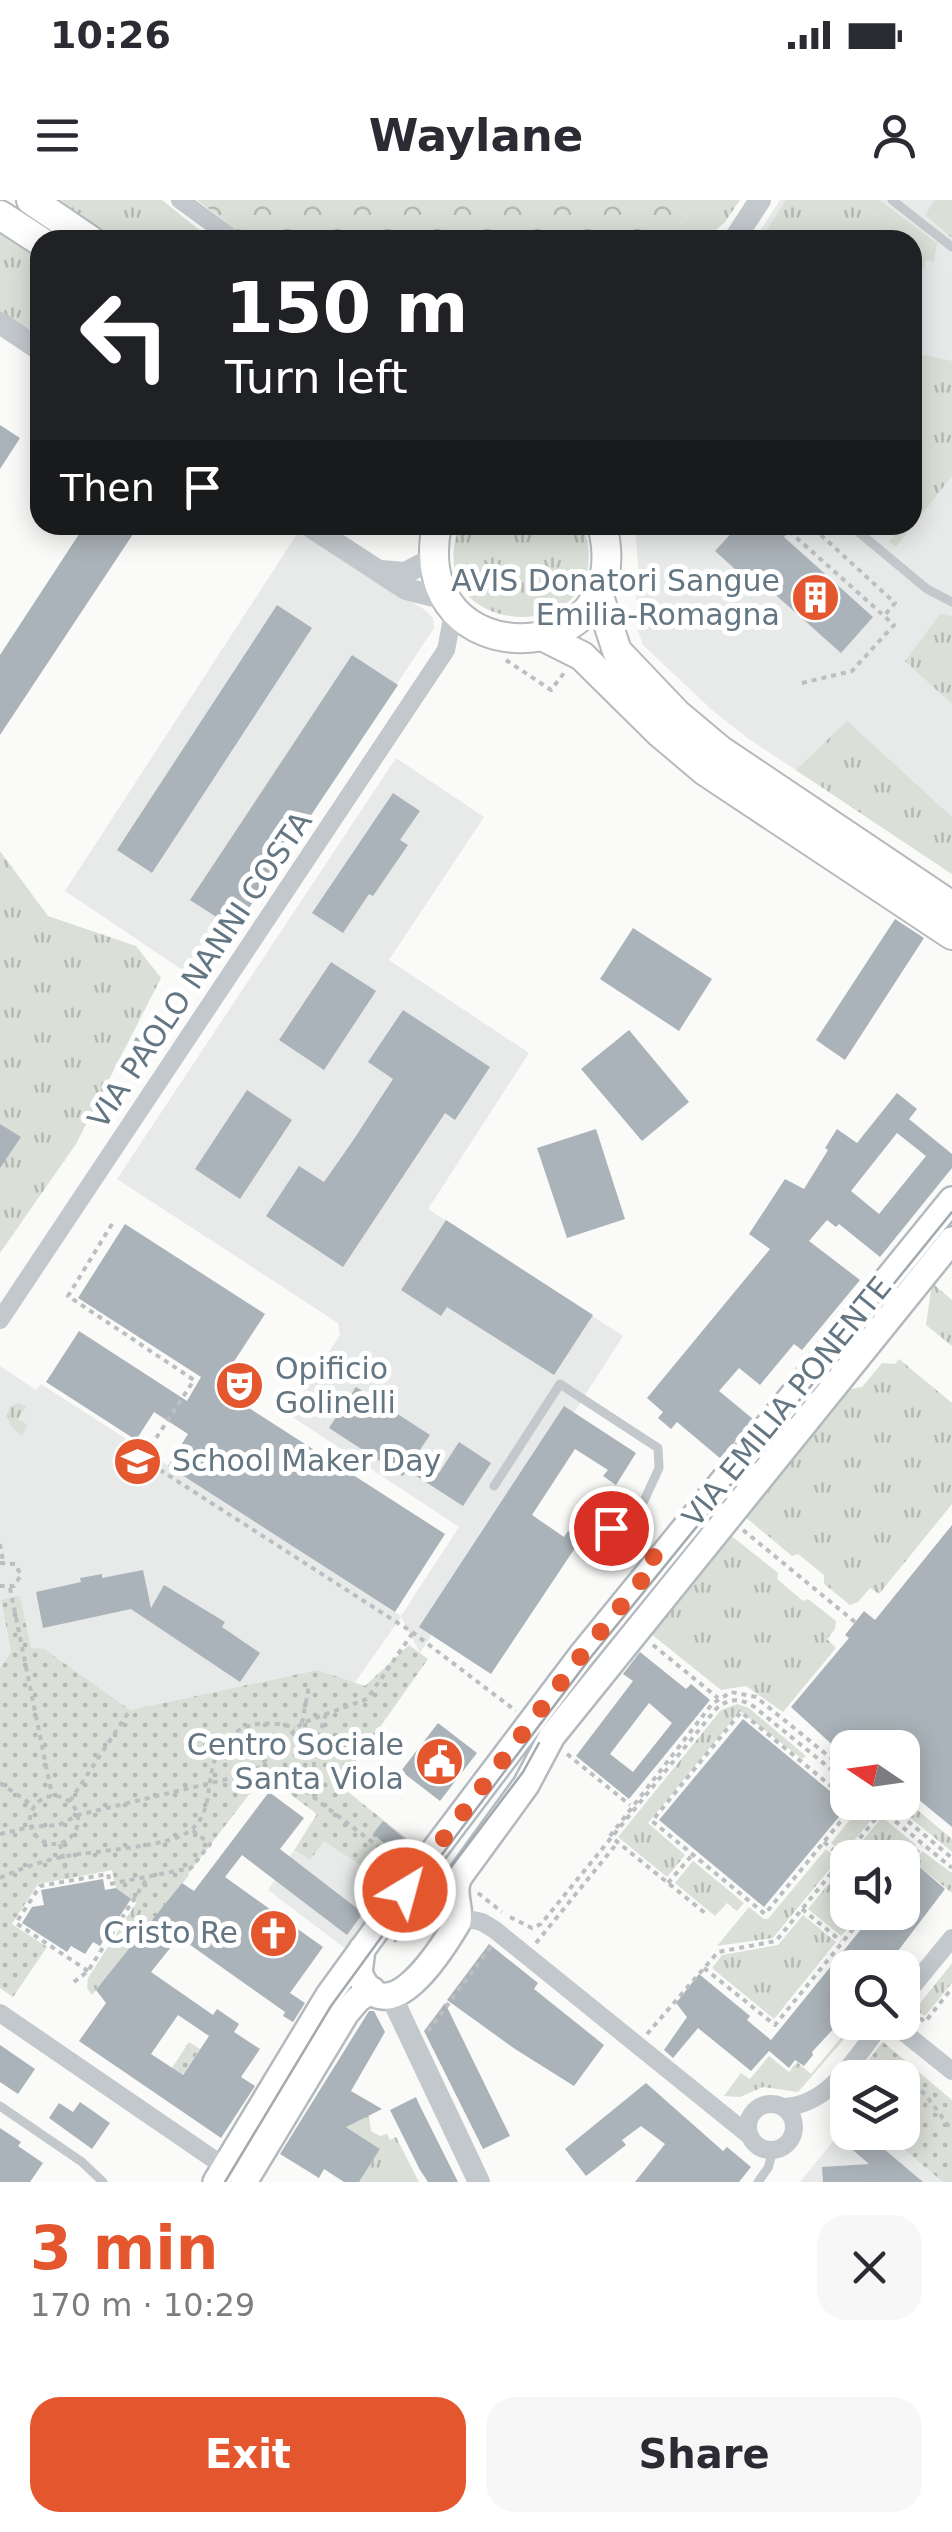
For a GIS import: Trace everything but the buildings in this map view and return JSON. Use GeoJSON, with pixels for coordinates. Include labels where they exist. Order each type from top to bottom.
{"type":"FeatureCollection","features":[{"type":"Feature","properties":{"kind":"main road"},"geometry":{"type":"LineString","coordinates":[[31,200],[75,230]]}},
{"type":"Feature","properties":{"kind":"main road"},"geometry":{"type":"LineString","coordinates":[[0,215],[30,234]]}},
{"type":"Feature","properties":{"kind":"main road"},"geometry":{"type":"LineString","coordinates":[[435,535],[437,578],[450,604],[491,643],[542,636],[584,614],[598,593],[605,557],[603,535]]}},
{"type":"Feature","properties":{"kind":"main road"},"geometry":{"type":"LineString","coordinates":[[598,593],[617,651],[676,714],[720,750],[952,906]]}},
{"type":"Feature","properties":{"kind":"main road"},"geometry":{"type":"LineString","coordinates":[[542,636],[582,656],[705,771],[952,936]]}},
{"type":"Feature","properties":{"kind":"main road","name":"VIA EMILIA PONENTE"},"geometry":{"type":"LineString","coordinates":[[228,2177],[329,1995],[407,1879],[658,1560],[952,1200]]}},
{"type":"Feature","properties":{"kind":"main road","name":"VIA EMILIA PONENTE"},"geometry":{"type":"LineString","coordinates":[[228,2177],[358,1999],[412,1986],[460,1898],[458,1877],[526,1785],[555,1732],[952,1240]]}},
{"type":"Feature","properties":{"kind":"main road"},"geometry":{"type":"LineString","coordinates":[[407,1879],[430,1879],[446,1885],[460,1898]]}},
{"type":"Feature","properties":{"kind":"main road"},"geometry":{"type":"LineString","coordinates":[[362,1949],[359,1973],[381,1993]]}},
{"type":"Feature","properties":{"kind":"street"},"geometry":{"type":"LineString","coordinates":[[180,200],[220,230]]}},
{"type":"Feature","properties":{"kind":"street"},"geometry":{"type":"LineString","coordinates":[[740,230],[760,200]]}},
{"type":"Feature","properties":{"kind":"street"},"geometry":{"type":"LineString","coordinates":[[0,324],[30,344]]}},
{"type":"Feature","properties":{"kind":"street"},"geometry":{"type":"LineString","coordinates":[[323,535],[406,588],[450,604]]}},
{"type":"Feature","properties":{"kind":"street"},"geometry":{"type":"LineString","coordinates":[[377,570],[405,573],[434,558]]}},
{"type":"Feature","properties":{"kind":"street","name":"VIA PAOLO NANNI COSTA"},"geometry":{"type":"LineString","coordinates":[[0,1320],[446,650],[450,604]]}},
{"type":"Feature","properties":{"kind":"street"},"geometry":{"type":"LineString","coordinates":[[446,650],[491,643]]}},
{"type":"Feature","properties":{"kind":"street"},"geometry":{"type":"LineString","coordinates":[[460,1898],[482,1922],[759,2147],[773,2151],[788,2144],[795,2129],[810,2118],[869,2040]]}},
{"type":"Feature","properties":{"kind":"street"},"geometry":{"type":"LineString","coordinates":[[920,1977],[952,1938]]}},
{"type":"Feature","properties":{"kind":"street"},"geometry":{"type":"LineString","coordinates":[[381,1993],[479,2182]]}},
{"type":"Feature","properties":{"kind":"street"},"geometry":{"type":"LineString","coordinates":[[0,2013],[228,2177]]}},
{"type":"Feature","properties":{"kind":"street"},"geometry":{"type":"LineString","coordinates":[[914,2040],[952,2071]]}},
{"type":"Feature","properties":{"kind":"street"},"geometry":{"type":"LineString","coordinates":[[710,2106],[754,2111],[769,2104],[807,2104],[825,2094]]}},
{"type":"Feature","properties":{"kind":"street"},"geometry":{"type":"LineString","coordinates":[[784,2107],[792,2116],[795,2129]]}},
{"type":"Feature","properties":{"kind":"street"},"geometry":{"type":"LineString","coordinates":[[750,2136],[748,2122],[754,2111]]}},
{"type":"Feature","properties":{"kind":"lane"},"geometry":{"type":"LineString","coordinates":[[892,200],[952,247]]}},
{"type":"Feature","properties":{"kind":"lane"},"geometry":{"type":"LineString","coordinates":[[862,535],[918,582],[952,602]]}},
{"type":"Feature","properties":{"kind":"lane"},"geometry":{"type":"LineString","coordinates":[[494,1486],[560,1384],[658,1448],[659,1468],[627,1538]]}},
{"type":"Feature","properties":{"kind":"lane"},"geometry":{"type":"LineString","coordinates":[[611,1528],[658,1560]]}},
{"type":"Feature","properties":{"kind":"lane"},"geometry":{"type":"LineString","coordinates":[[0,2106],[82,2162],[104,2182]]}},
{"type":"Feature","properties":{"kind":"lane"},"geometry":{"type":"LineString","coordinates":[[758,2182],[773,2151]]}},
{"type":"Feature","properties":{"kind":"path"},"geometry":{"type":"LineString","coordinates":[[793,535],[894,625],[852,671],[802,682]]}},
{"type":"Feature","properties":{"kind":"path"},"geometry":{"type":"LineString","coordinates":[[821,535],[894,603],[884,616]]}},
{"type":"Feature","properties":{"kind":"path"},"geometry":{"type":"LineString","coordinates":[[491,643],[552,690],[570,665]]}},
{"type":"Feature","properties":{"kind":"path"},"geometry":{"type":"LineString","coordinates":[[112,1224],[68,1296],[194,1380],[136,1469]]}},
{"type":"Feature","properties":{"kind":"path"},"geometry":{"type":"LineString","coordinates":[[143,1459],[412,1632],[524,1717]]}},
{"type":"Feature","properties":{"kind":"path"},"geometry":{"type":"LineString","coordinates":[[732,1522],[855,1622]]}},
{"type":"Feature","properties":{"kind":"path"},"geometry":{"type":"LineString","coordinates":[[0,1544],[2,1562],[15,1564],[20,1571],[18,1584],[10,1588],[0,1586]]}},
{"type":"Feature","properties":{"kind":"path"},"geometry":{"type":"LineString","coordinates":[[10,1588],[52,1795]]}},
{"type":"Feature","properties":{"kind":"path"},"geometry":{"type":"LineString","coordinates":[[256,1770],[295,1728],[368,1699],[412,1632]]}},
{"type":"Feature","properties":{"kind":"path"},"geometry":{"type":"LineString","coordinates":[[642,1635],[718,1698]]}},
{"type":"Feature","properties":{"kind":"path"},"geometry":{"type":"LineString","coordinates":[[302,1724],[309,1686]]}},
{"type":"Feature","properties":{"kind":"path"},"geometry":{"type":"LineString","coordinates":[[534,1946],[614,1839],[631,1806],[718,1698],[736,1692],[751,1694],[830,1757]]}},
{"type":"Feature","properties":{"kind":"path"},"geometry":{"type":"LineString","coordinates":[[460,1898],[529,1927],[538,1927],[716,1709],[730,1700],[753,1706],[830,1769]]}},
{"type":"Feature","properties":{"kind":"path"},"geometry":{"type":"LineString","coordinates":[[70,1801],[130,1710]]}},
{"type":"Feature","properties":{"kind":"path"},"geometry":{"type":"LineString","coordinates":[[830,1786],[741,1712],[652,1821],[765,1914],[842,1820]]}},
{"type":"Feature","properties":{"kind":"path"},"geometry":{"type":"LineString","coordinates":[[314,1797],[314,1751],[326,1714]]}},
{"type":"Feature","properties":{"kind":"path"},"geometry":{"type":"LineString","coordinates":[[0,1878],[63,1857],[169,1840],[191,1830],[206,1807],[222,1744],[239,1728],[264,1722],[295,1728]]}},
{"type":"Feature","properties":{"kind":"path"},"geometry":{"type":"LineString","coordinates":[[556,1745],[631,1806]]}},
{"type":"Feature","properties":{"kind":"path"},"geometry":{"type":"LineString","coordinates":[[806,1766],[820,1749]]}},
{"type":"Feature","properties":{"kind":"path"},"geometry":{"type":"LineString","coordinates":[[0,1834],[60,1825],[78,1815],[256,1770],[278,1772],[314,1797],[407,1879]]}},
{"type":"Feature","properties":{"kind":"path"},"geometry":{"type":"LineString","coordinates":[[0,1783],[34,1806]]}},
{"type":"Feature","properties":{"kind":"path"},"geometry":{"type":"LineString","coordinates":[[30,1827],[34,1806],[52,1795],[70,1801],[78,1815],[76,1830],[60,1844]]}},
{"type":"Feature","properties":{"kind":"path"},"geometry":{"type":"LineString","coordinates":[[893,1820],[952,1868]]}},
{"type":"Feature","properties":{"kind":"path"},"geometry":{"type":"LineString","coordinates":[[907,1820],[952,1858]]}},
{"type":"Feature","properties":{"kind":"path"},"geometry":{"type":"LineString","coordinates":[[30,1827],[42,1840],[60,1844]]}},
{"type":"Feature","properties":{"kind":"path"},"geometry":{"type":"LineString","coordinates":[[88,1970],[16,1924],[40,1886],[108,1874],[110,1884],[191,1868],[210,1844],[191,1830]]}},
{"type":"Feature","properties":{"kind":"path"},"geometry":{"type":"LineString","coordinates":[[614,1839],[705,1913]]}},
{"type":"Feature","properties":{"kind":"path"},"geometry":{"type":"LineString","coordinates":[[824,1842],[830,1847]]}},
{"type":"Feature","properties":{"kind":"path"},"geometry":{"type":"LineString","coordinates":[[60,1844],[68,1881]]}},
{"type":"Feature","properties":{"kind":"path"},"geometry":{"type":"LineString","coordinates":[[920,1848],[923,1844]]}},
{"type":"Feature","properties":{"kind":"path"},"geometry":{"type":"LineString","coordinates":[[940,1858],[945,1852]]}},
{"type":"Feature","properties":{"kind":"path"},"geometry":{"type":"LineString","coordinates":[[668,1883],[692,1854]]}},
{"type":"Feature","properties":{"kind":"path"},"geometry":{"type":"LineString","coordinates":[[74,1982],[88,1970],[148,1876]]}},
{"type":"Feature","properties":{"kind":"path"},"geometry":{"type":"LineString","coordinates":[[644,2038],[718,1952],[776,1941],[830,1878]]}},
{"type":"Feature","properties":{"kind":"path"},"geometry":{"type":"LineString","coordinates":[[802,1909],[842,1942]]}},
{"type":"Feature","properties":{"kind":"path"},"geometry":{"type":"LineString","coordinates":[[704,1968],[775,2026],[852,1930]]}},
{"type":"Feature","properties":{"kind":"path"},"geometry":{"type":"LineString","coordinates":[[428,2032],[492,1946]]}},
{"type":"Feature","properties":{"kind":"path"},"geometry":{"type":"LineString","coordinates":[[920,2018],[925,2022],[952,1988]]}},
{"type":"Feature","properties":{"kind":"path"},"geometry":{"type":"LineString","coordinates":[[920,2088],[952,2130]]}},
{"type":"Feature","properties":{"kind":"shaded area"},"geometry":{"type":"Polygon","coordinates":[[[780,200],[952,200],[952,874],[746,737],[643,645],[635,623],[636,535],[922,535],[922,230],[760,230],[780,200]]]}},
{"type":"Feature","properties":{"kind":"shaded area"},"geometry":{"type":"Polygon","coordinates":[[[296,535],[305,535],[433,618],[434,628],[219,952],[203,942],[184,971],[65,891],[296,535]]]}},
{"type":"Feature","properties":{"kind":"shaded area"},"geometry":{"type":"Polygon","coordinates":[[[396,758],[484,817],[389,960],[529,1053],[428,1209],[623,1336],[420,1653],[401,1617],[346,1695],[316,1670],[130,1710],[30,1648],[19,1597],[1,1601],[11,1653],[0,1669],[0,1366],[36,1390],[41,1384],[401,1616],[459,1527],[288,1414],[340,1335],[338,1323],[117,1179],[396,758]]]}},
{"type":"Feature","properties":{"kind":"shaded area"},"geometry":{"type":"Polygon","coordinates":[[[317,1814],[397,1879],[346,1949],[268,1890],[317,1814]]]}},
{"type":"Feature","properties":{"kind":"shaded area"},"geometry":{"type":"Polygon","coordinates":[[[830,2145],[830,2150],[904,2150],[943,2182],[800,2182],[830,2145]]]}},
{"type":"Feature","properties":{"kind":"green space"},"geometry":{"type":"Polygon","coordinates":[[[51,200],[162,200],[200,230],[96,230],[51,200]]]}},
{"type":"Feature","properties":{"kind":"green space"},"geometry":{"type":"Polygon","coordinates":[[[197,200],[700,200],[675,230],[237,230],[197,200]]]}},
{"type":"Feature","properties":{"kind":"green space"},"geometry":{"type":"Polygon","coordinates":[[[700,200],[740,200],[716,230],[675,230],[700,200]]]}},
{"type":"Feature","properties":{"kind":"green space"},"geometry":{"type":"Polygon","coordinates":[[[786,200],[879,200],[919,230],[766,230],[786,200]]]}},
{"type":"Feature","properties":{"kind":"green space"},"geometry":{"type":"Polygon","coordinates":[[[935,200],[952,200],[952,238],[925,215],[935,200]]]}},
{"type":"Feature","properties":{"kind":"green space"},"geometry":{"type":"Polygon","coordinates":[[[0,230],[30,250],[30,335],[0,315],[0,230]]]}},
{"type":"Feature","properties":{"kind":"green space"},"geometry":{"type":"Polygon","coordinates":[[[922,232],[937,243],[934,262],[926,260],[924,269],[922,232]]]}},
{"type":"Feature","properties":{"kind":"green space"},"geometry":{"type":"Polygon","coordinates":[[[922,355],[952,361],[952,476],[922,514],[922,355]]]}},
{"type":"Feature","properties":{"kind":"green space"},"geometry":{"type":"Polygon","coordinates":[[[458,535],[584,535],[588,566],[575,595],[551,612],[520,617],[490,611],[466,593],[454,564],[458,535]]]}},
{"type":"Feature","properties":{"kind":"green space"},"geometry":{"type":"Polygon","coordinates":[[[894,535],[905,535],[896,547],[889,542],[894,535]]]}},
{"type":"Feature","properties":{"kind":"green space"},"geometry":{"type":"Polygon","coordinates":[[[940,614],[952,616],[952,704],[905,661],[940,614]]]}},
{"type":"Feature","properties":{"kind":"green space"},"geometry":{"type":"Polygon","coordinates":[[[847,721],[952,817],[952,874],[796,770],[847,721]]]}},
{"type":"Feature","properties":{"kind":"green space"},"geometry":{"type":"Polygon","coordinates":[[[0,851],[48,916],[136,946],[161,978],[76,1144],[0,1253],[0,851]]]}},
{"type":"Feature","properties":{"kind":"green space"},"geometry":{"type":"Polygon","coordinates":[[[932,1283],[952,1300],[952,1346],[926,1325],[932,1283]]]}},
{"type":"Feature","properties":{"kind":"green space"},"geometry":{"type":"Polygon","coordinates":[[[899,1359],[952,1403],[952,1504],[879,1594],[870,1588],[850,1605],[824,1584],[824,1575],[798,1554],[792,1556],[744,1516],[846,1390],[862,1387],[882,1363],[895,1364],[899,1359]]]}},
{"type":"Feature","properties":{"kind":"green space"},"geometry":{"type":"Polygon","coordinates":[[[19,1403],[26,1407],[18,1419],[28,1425],[22,1435],[8,1419],[8,1410],[19,1403]]]}},
{"type":"Feature","properties":{"kind":"green space"},"geometry":{"type":"Polygon","coordinates":[[[729,1534],[778,1573],[777,1579],[803,1601],[808,1599],[836,1621],[827,1639],[836,1648],[783,1712],[746,1686],[721,1690],[650,1633],[729,1534]]]}},
{"type":"Feature","properties":{"kind":"green space"},"geometry":{"type":"Polygon","coordinates":[[[20,1596],[31,1648],[44,1649],[130,1710],[317,1670],[365,1686],[409,1645],[428,1659],[339,1785],[419,1848],[397,1879],[375,1861],[368,1870],[324,1841],[310,1860],[295,1850],[317,1814],[264,1775],[155,1917],[116,1888],[112,1870],[38,1884],[12,1924],[47,1947],[13,1997],[0,1988],[0,1669],[11,1652],[1,1600],[20,1596]]]}},
{"type":"Feature","properties":{"kind":"green space"},"geometry":{"type":"Polygon","coordinates":[[[737,1704],[749,1708],[806,1756],[802,1759],[740,1711],[648,1823],[685,1855],[667,1877],[618,1837],[721,1710],[737,1704]]]}},
{"type":"Feature","properties":{"kind":"green space"},"geometry":{"type":"Polygon","coordinates":[[[920,1812],[952,1839],[952,1852],[913,1820],[920,1820],[920,1812]]]}},
{"type":"Feature","properties":{"kind":"green space"},"geometry":{"type":"Polygon","coordinates":[[[850,1820],[871,1820],[855,1840],[833,1840],[850,1820]]]}},
{"type":"Feature","properties":{"kind":"green space"},"geometry":{"type":"Polygon","coordinates":[[[880,1820],[886,1820],[910,1840],[863,1840],[880,1820]]]}},
{"type":"Feature","properties":{"kind":"green space"},"geometry":{"type":"Polygon","coordinates":[[[826,1849],[830,1852],[830,1869],[773,1938],[717,1946],[749,1907],[768,1919],[826,1849]]]}},
{"type":"Feature","properties":{"kind":"green space"},"geometry":{"type":"Polygon","coordinates":[[[922,1851],[952,1873],[952,1893],[920,1867],[922,1851]]]}},
{"type":"Feature","properties":{"kind":"green space"},"geometry":{"type":"Polygon","coordinates":[[[693,1861],[744,1903],[737,1911],[727,1903],[715,1916],[675,1883],[693,1861]]]}},
{"type":"Feature","properties":{"kind":"green space"},"geometry":{"type":"Polygon","coordinates":[[[190,1874],[92,1995],[87,1988],[88,1978],[149,1883],[190,1874]]]}},
{"type":"Feature","properties":{"kind":"green space"},"geometry":{"type":"Polygon","coordinates":[[[830,1882],[830,1927],[808,1909],[830,1882]]]}},
{"type":"Feature","properties":{"kind":"green space"},"geometry":{"type":"Polygon","coordinates":[[[803,1915],[836,1942],[774,2019],[712,1968],[722,1955],[778,1945],[803,1915]]]}},
{"type":"Feature","properties":{"kind":"green space"},"geometry":{"type":"Polygon","coordinates":[[[952,1963],[952,1983],[925,2016],[920,2014],[920,2003],[952,1963]]]}},
{"type":"Feature","properties":{"kind":"green space"},"geometry":{"type":"Polygon","coordinates":[[[839,2040],[843,2040],[798,2092],[763,2087],[740,2097],[724,2096],[741,2073],[750,2079],[769,2056],[789,2072],[797,2062],[811,2074],[839,2040]]]}},
{"type":"Feature","properties":{"kind":"green space"},"geometry":{"type":"Polygon","coordinates":[[[189,2042],[200,2049],[175,2086],[172,2068],[189,2042]]]}},
{"type":"Feature","properties":{"kind":"green space"},"geometry":{"type":"Polygon","coordinates":[[[883,2042],[904,2060],[868,2060],[883,2042]]]}},
{"type":"Feature","properties":{"kind":"green space"},"geometry":{"type":"Polygon","coordinates":[[[920,2073],[952,2100],[952,2182],[943,2182],[904,2150],[920,2150],[920,2073]]]}},
{"type":"Feature","properties":{"kind":"green space"},"geometry":{"type":"Polygon","coordinates":[[[368,2109],[371,2131],[380,2136],[387,2134],[390,2140],[396,2137],[419,2182],[359,2182],[380,2149],[342,2124],[368,2109]]]}},
{"type":"Feature","properties":{"kind":"tram line"},"geometry":{"type":"LineString","coordinates":[[225,2182],[331,2006],[437,1861],[591,1657],[952,1212]]}},
{"type":"Feature","properties":{"kind":"tram line"},"geometry":{"type":"LineString","coordinates":[[395,1941],[523,1772],[539,1743]]}},
{"type":"Feature","properties":{"kind":"place","name":"AVIS Donatori Sangue Emilia-Romagna"},"geometry":{"type":"Point","coordinates":[815,598]}},
{"type":"Feature","properties":{"kind":"place","name":"Opificio Golinelli"},"geometry":{"type":"Point","coordinates":[240,1386]}},
{"type":"Feature","properties":{"kind":"place","name":"School Maker Day"},"geometry":{"type":"Point","coordinates":[137,1461]}},
{"type":"Feature","properties":{"kind":"place","name":"Centro Sociale Santa Viola"},"geometry":{"type":"Point","coordinates":[439,1762]}},
{"type":"Feature","properties":{"kind":"place","name":"Cristo Re"},"geometry":{"type":"Point","coordinates":[273,1933]}},
{"type":"Feature","properties":{"kind":"route"},"geometry":{"type":"LineString","coordinates":[[405,1890],[658,1560],[611,1528]]}}]}
